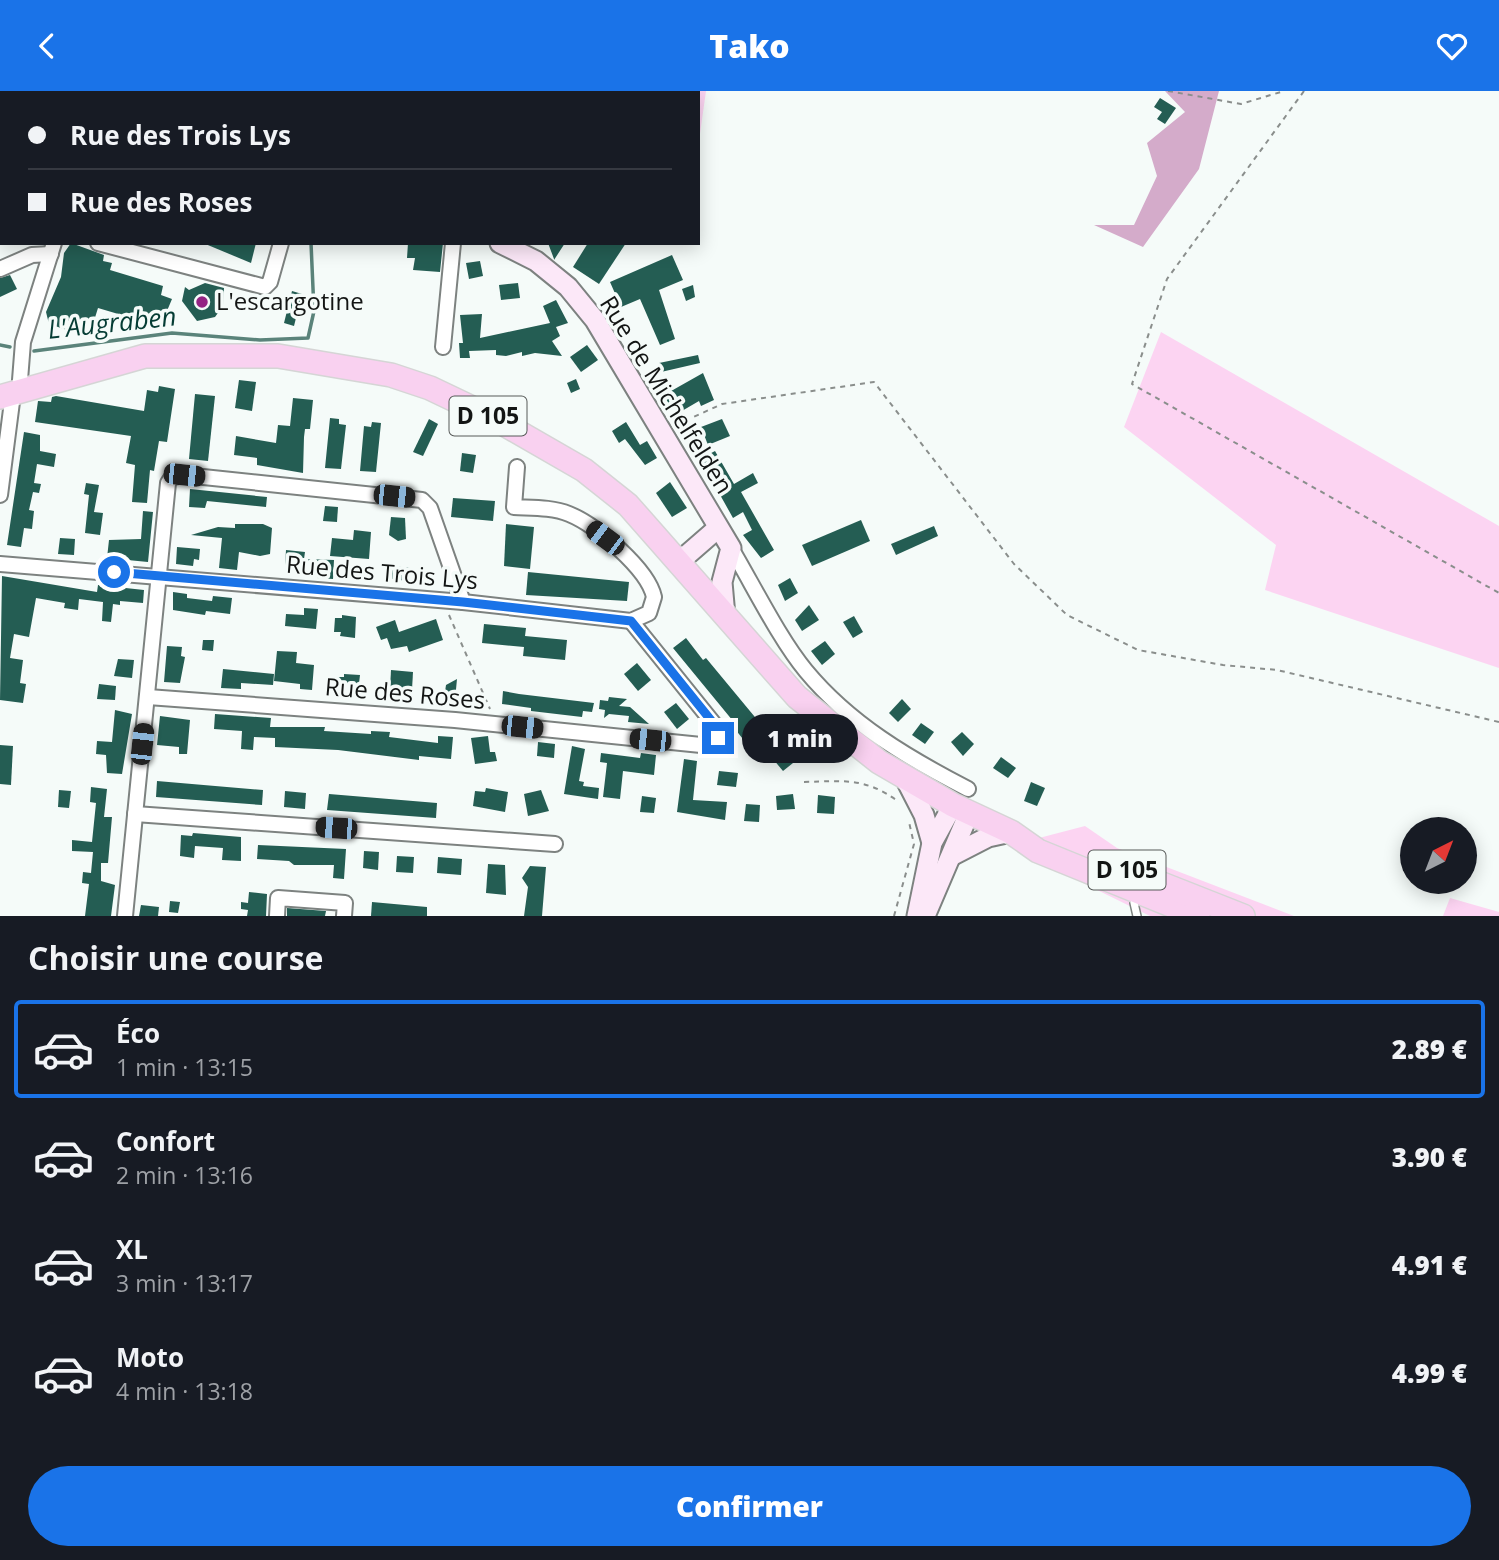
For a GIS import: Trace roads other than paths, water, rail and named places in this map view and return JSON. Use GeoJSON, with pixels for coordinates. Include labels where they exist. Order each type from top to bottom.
{"type":"FeatureCollection","features":[{"type":"Feature","properties":{"kind":"main road","name":"D 105"},"geometry":{"type":"LineString","coordinates":[[8,389],[145,356],[197,355],[278,356],[391,375],[430,388],[496,420],[584,470],[628,505],[797,697],[841,734],[906,780],[963,802],[1038,851],[1198,916]]}},
{"type":"Feature","properties":{"kind":"main road","name":"D 105"},"geometry":{"type":"LineString","coordinates":[[1011,832],[1037,834],[1242,916]]}},
{"type":"Feature","properties":{"kind":"street"},"geometry":{"type":"LineString","coordinates":[[106,245],[265,287],[270,282],[280,245]]}},
{"type":"Feature","properties":{"kind":"street"},"geometry":{"type":"LineString","coordinates":[[443,347],[453,245]]}},
{"type":"Feature","properties":{"kind":"street","name":"Rue de Michelfelden"},"geometry":{"type":"LineString","coordinates":[[504,245],[536,261],[568,287],[612,346],[730,548]]}},
{"type":"Feature","properties":{"kind":"street"},"geometry":{"type":"LineString","coordinates":[[0,268],[52,249]]}},
{"type":"Feature","properties":{"kind":"street"},"geometry":{"type":"LineString","coordinates":[[0,495],[8,389],[52,249]]}},
{"type":"Feature","properties":{"kind":"street"},"geometry":{"type":"LineString","coordinates":[[517,467],[513,507],[555,510],[583,521],[613,545],[647,579],[653,589],[653,606],[643,617],[631,621]]}},
{"type":"Feature","properties":{"kind":"street"},"geometry":{"type":"LineString","coordinates":[[125,916],[169,483],[172,477],[180,475],[422,500],[430,508],[463,602]]}},
{"type":"Feature","properties":{"kind":"street"},"geometry":{"type":"LineString","coordinates":[[680,561],[718,528]]}},
{"type":"Feature","properties":{"kind":"street"},"geometry":{"type":"LineString","coordinates":[[725,616],[722,582],[730,548]]}},
{"type":"Feature","properties":{"kind":"street"},"geometry":{"type":"LineString","coordinates":[[730,548],[804,669],[844,712],[910,759],[963,802]]}},
{"type":"Feature","properties":{"kind":"street","name":"Rue des Trois Lys"},"geometry":{"type":"LineString","coordinates":[[0,563],[463,602],[631,621]]}},
{"type":"Feature","properties":{"kind":"street","name":"Rue des Roses"},"geometry":{"type":"LineString","coordinates":[[148,697],[496,724],[701,745],[715,743],[718,738],[714,724],[631,621]]}},
{"type":"Feature","properties":{"kind":"street"},"geometry":{"type":"LineString","coordinates":[[906,780],[924,815],[932,843]]}},
{"type":"Feature","properties":{"kind":"street"},"geometry":{"type":"LineString","coordinates":[[917,916],[932,843],[963,802]]}},
{"type":"Feature","properties":{"kind":"street"},"geometry":{"type":"LineString","coordinates":[[925,916],[953,855],[963,802]]}},
{"type":"Feature","properties":{"kind":"street"},"geometry":{"type":"LineString","coordinates":[[135,814],[555,844]]}},
{"type":"Feature","properties":{"kind":"street"},"geometry":{"type":"LineString","coordinates":[[953,855],[988,837],[1011,832]]}},
{"type":"Feature","properties":{"kind":"street"},"geometry":{"type":"LineString","coordinates":[[277,916],[278,898],[345,903],[344,916]]}},
{"type":"Feature","properties":{"kind":"lane"},"geometry":{"type":"LineString","coordinates":[[1137,916],[1134,903],[1139,892]]}},
{"type":"Feature","properties":{"kind":"waterway","name":"L'Augraben"},"geometry":{"type":"LineString","coordinates":[[34,351],[172,333],[260,340],[308,338],[314,311],[311,245]]}},
{"type":"Feature","properties":{"kind":"waterway","name":"L'Augraben"},"geometry":{"type":"LineString","coordinates":[[0,345],[10,347]]}},
{"type":"Feature","properties":{"kind":"place","name":"L'escargotine"},"geometry":{"type":"Point","coordinates":[202,302]}}]}
